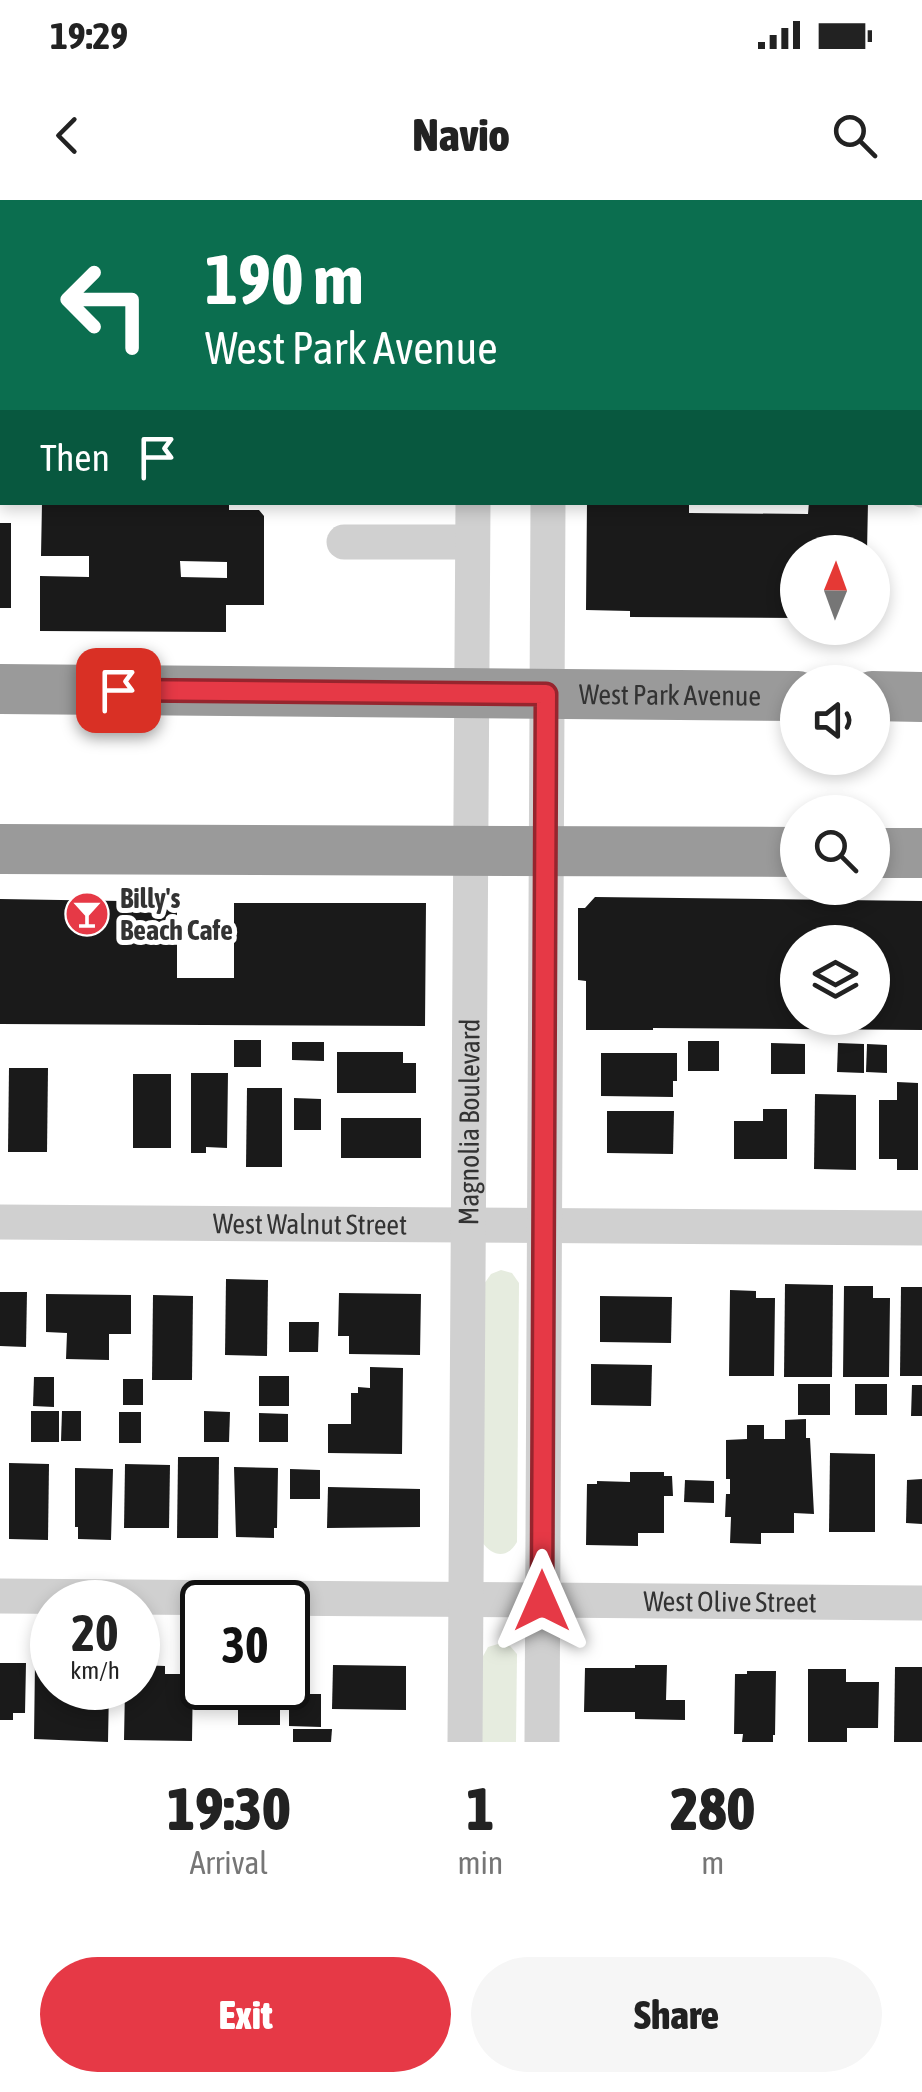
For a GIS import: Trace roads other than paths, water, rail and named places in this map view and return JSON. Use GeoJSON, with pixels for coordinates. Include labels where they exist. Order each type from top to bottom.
{"type":"FeatureCollection","features":[{"type":"Feature","properties":{"kind":"highway","name":"West Park Avenue"},"geometry":{"type":"LineString","coordinates":[[0,689],[780,696]]}},
{"type":"Feature","properties":{"kind":"highway"},"geometry":{"type":"LineString","coordinates":[[890,696],[922,696]]}},
{"type":"Feature","properties":{"kind":"highway"},"geometry":{"type":"LineString","coordinates":[[0,849],[780,852]]}},
{"type":"Feature","properties":{"kind":"highway"},"geometry":{"type":"LineString","coordinates":[[890,853],[922,853]]}},
{"type":"Feature","properties":{"kind":"street","name":"Magnolia Boulevard"},"geometry":{"type":"LineString","coordinates":[[465,1742],[473,505]]}},
{"type":"Feature","properties":{"kind":"street"},"geometry":{"type":"LineString","coordinates":[[542,1742],[548,505]]}},
{"type":"Feature","properties":{"kind":"street"},"geometry":{"type":"LineString","coordinates":[[344,542],[472,542]]}},
{"type":"Feature","properties":{"kind":"street","name":"West Walnut Street"},"geometry":{"type":"LineString","coordinates":[[0,1222],[922,1228]]}},
{"type":"Feature","properties":{"kind":"street","name":"West Olive Street"},"geometry":{"type":"LineString","coordinates":[[0,1596],[922,1603]]}},
{"type":"Feature","properties":{"kind":"place","name":"Billy's Beach Cafe"},"geometry":{"type":"Point","coordinates":[87,914]}}]}
